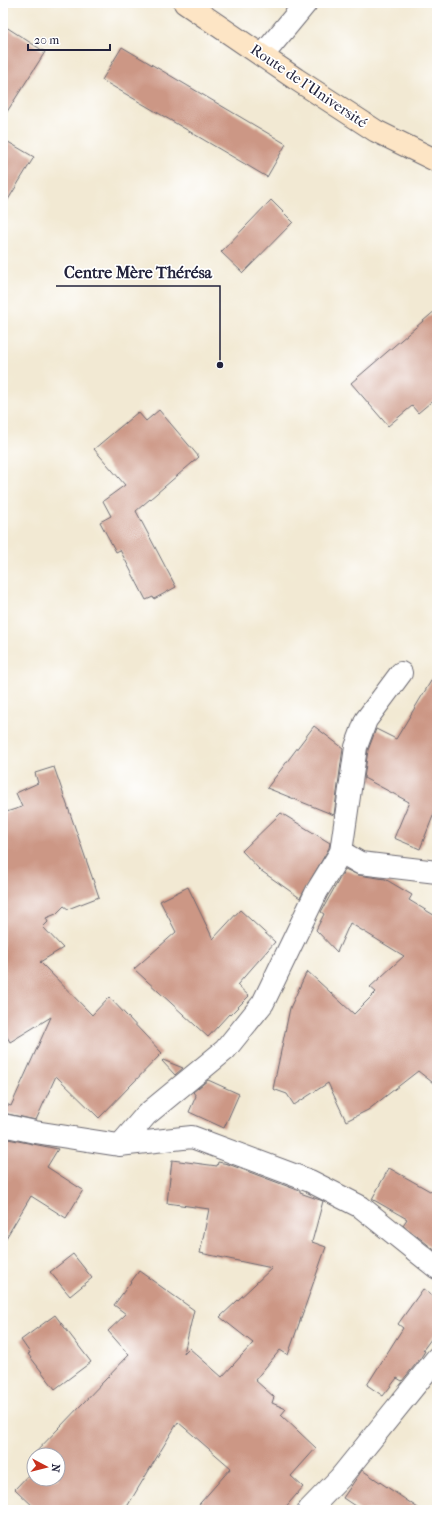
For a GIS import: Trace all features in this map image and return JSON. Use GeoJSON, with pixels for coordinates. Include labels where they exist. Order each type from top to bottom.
{"type":"FeatureCollection","features":[{"type":"Feature","properties":{"kind":"street","name":"Route de l'Université"},"geometry":{"type":"LineString","coordinates":[[185,3],[296,79],[376,131],[437,161]]}},
{"type":"Feature","properties":{"kind":"street"},"geometry":{"type":"LineString","coordinates":[[262,55],[306,3]]}},
{"type":"Feature","properties":{"kind":"street"},"geometry":{"type":"LineString","coordinates":[[121,1144],[146,1115],[225,1050],[263,1003],[317,891],[341,852],[356,747],[366,720],[401,673]]}},
{"type":"Feature","properties":{"kind":"street"},"geometry":{"type":"LineString","coordinates":[[341,852],[360,863],[437,872]]}},
{"type":"Feature","properties":{"kind":"street"},"geometry":{"type":"LineString","coordinates":[[3,1125],[35,1132],[121,1144],[192,1137],[310,1181],[361,1208],[437,1268]]}},
{"type":"Feature","properties":{"kind":"street"},"geometry":{"type":"LineString","coordinates":[[310,1510],[340,1478],[437,1358]]}},
{"type":"Feature","properties":{"kind":"building"},"geometry":{"type":"Polygon","coordinates":[[[3,25],[45,52],[3,118],[3,25]]]}},
{"type":"Feature","properties":{"kind":"building"},"geometry":{"type":"Polygon","coordinates":[[[122,47],[286,144],[267,177],[102,80],[122,47]]]}},
{"type":"Feature","properties":{"kind":"building"},"geometry":{"type":"Polygon","coordinates":[[[3,139],[34,157],[3,208],[3,139]]]}},
{"type":"Feature","properties":{"kind":"building"},"geometry":{"type":"Polygon","coordinates":[[[271,200],[293,222],[243,273],[221,252],[271,200]]]}},
{"type":"Feature","properties":{"kind":"building"},"geometry":{"type":"Polygon","coordinates":[[[437,309],[437,397],[418,413],[412,406],[388,426],[351,383],[437,309]]]}},
{"type":"Feature","properties":{"kind":"building"},"geometry":{"type":"Polygon","coordinates":[[[159,410],[199,457],[136,511],[176,587],[154,599],[153,597],[146,600],[120,550],[116,552],[100,522],[111,516],[103,501],[125,485],[94,449],[138,412],[146,421],[159,410]]]}},
{"type":"Feature","properties":{"kind":"building"},"geometry":{"type":"Polygon","coordinates":[[[437,671],[437,806],[420,849],[394,838],[409,802],[364,778],[368,750],[376,729],[396,739],[437,671]]]}},
{"type":"Feature","properties":{"kind":"building"},"geometry":{"type":"Polygon","coordinates":[[[314,726],[343,748],[334,815],[267,788],[314,726]]]}},
{"type":"Feature","properties":{"kind":"building"},"geometry":{"type":"Polygon","coordinates":[[[54,767],[99,897],[68,909],[64,906],[56,914],[46,918],[48,922],[43,927],[63,948],[40,962],[92,1015],[109,997],[162,1053],[99,1118],[56,1076],[36,1120],[3,1113],[3,1103],[11,1106],[51,1017],[10,1042],[3,1030],[3,813],[22,807],[16,793],[38,783],[35,773],[54,767]]]}},
{"type":"Feature","properties":{"kind":"building"},"geometry":{"type":"Polygon","coordinates":[[[281,813],[330,843],[329,848],[300,898],[260,870],[242,851],[281,813]]]}},
{"type":"Feature","properties":{"kind":"building"},"geometry":{"type":"Polygon","coordinates":[[[345,869],[358,875],[385,879],[412,895],[409,900],[437,917],[437,1086],[418,1071],[368,1110],[346,1121],[328,1083],[294,1105],[287,1094],[273,1089],[290,1008],[307,971],[354,1014],[376,992],[370,987],[404,956],[350,923],[337,952],[316,930],[324,914],[321,912],[345,869]]]}},
{"type":"Feature","properties":{"kind":"building"},"geometry":{"type":"Polygon","coordinates":[[[188,887],[213,939],[240,910],[275,942],[237,985],[249,996],[230,1015],[229,1014],[208,1037],[134,969],[176,932],[160,901],[188,887]]]}},
{"type":"Feature","properties":{"kind":"building"},"geometry":{"type":"Polygon","coordinates":[[[163,1060],[183,1068],[175,1075],[162,1061],[163,1060]]]}},
{"type":"Feature","properties":{"kind":"building"},"geometry":{"type":"Polygon","coordinates":[[[208,1080],[239,1094],[224,1128],[189,1112],[196,1096],[193,1092],[208,1080]]]}},
{"type":"Feature","properties":{"kind":"building"},"geometry":{"type":"Polygon","coordinates":[[[3,1138],[58,1149],[47,1167],[83,1190],[66,1218],[31,1196],[3,1243],[3,1138]]]}},
{"type":"Feature","properties":{"kind":"building"},"geometry":{"type":"Polygon","coordinates":[[[172,1160],[217,1166],[218,1162],[228,1164],[323,1201],[312,1242],[326,1247],[288,1355],[280,1350],[255,1380],[274,1397],[272,1403],[286,1409],[281,1415],[316,1448],[291,1476],[303,1487],[283,1510],[194,1510],[231,1468],[178,1422],[125,1510],[37,1510],[15,1489],[26,1477],[26,1487],[66,1487],[66,1447],[41,1447],[129,1355],[108,1331],[126,1314],[114,1305],[139,1271],[194,1310],[184,1353],[189,1348],[222,1377],[253,1343],[220,1317],[272,1268],[200,1253],[209,1209],[167,1203],[172,1160]]]}},
{"type":"Feature","properties":{"kind":"building"},"geometry":{"type":"Polygon","coordinates":[[[389,1168],[437,1195],[437,1252],[403,1225],[407,1219],[372,1199],[389,1168]]]}},
{"type":"Feature","properties":{"kind":"building"},"geometry":{"type":"Polygon","coordinates":[[[73,1254],[92,1278],[70,1296],[50,1272],[73,1254]]]}},
{"type":"Feature","properties":{"kind":"building"},"geometry":{"type":"Polygon","coordinates":[[[423,1289],[437,1299],[437,1331],[423,1350],[425,1351],[420,1359],[402,1381],[397,1378],[383,1396],[367,1385],[403,1328],[398,1324],[423,1289]]]}},
{"type":"Feature","properties":{"kind":"building"},"geometry":{"type":"Polygon","coordinates":[[[55,1315],[91,1362],[55,1389],[28,1354],[30,1353],[21,1340],[55,1315]]]}},
{"type":"Feature","properties":{"kind":"building"},"geometry":{"type":"Polygon","coordinates":[[[362,1470],[421,1510],[361,1510],[343,1498],[362,1470]]]}},
{"type":"Feature","properties":{"kind":"place","name":"Centre Mère Thérésa"},"geometry":{"type":"Point","coordinates":[220,365]}}]}
